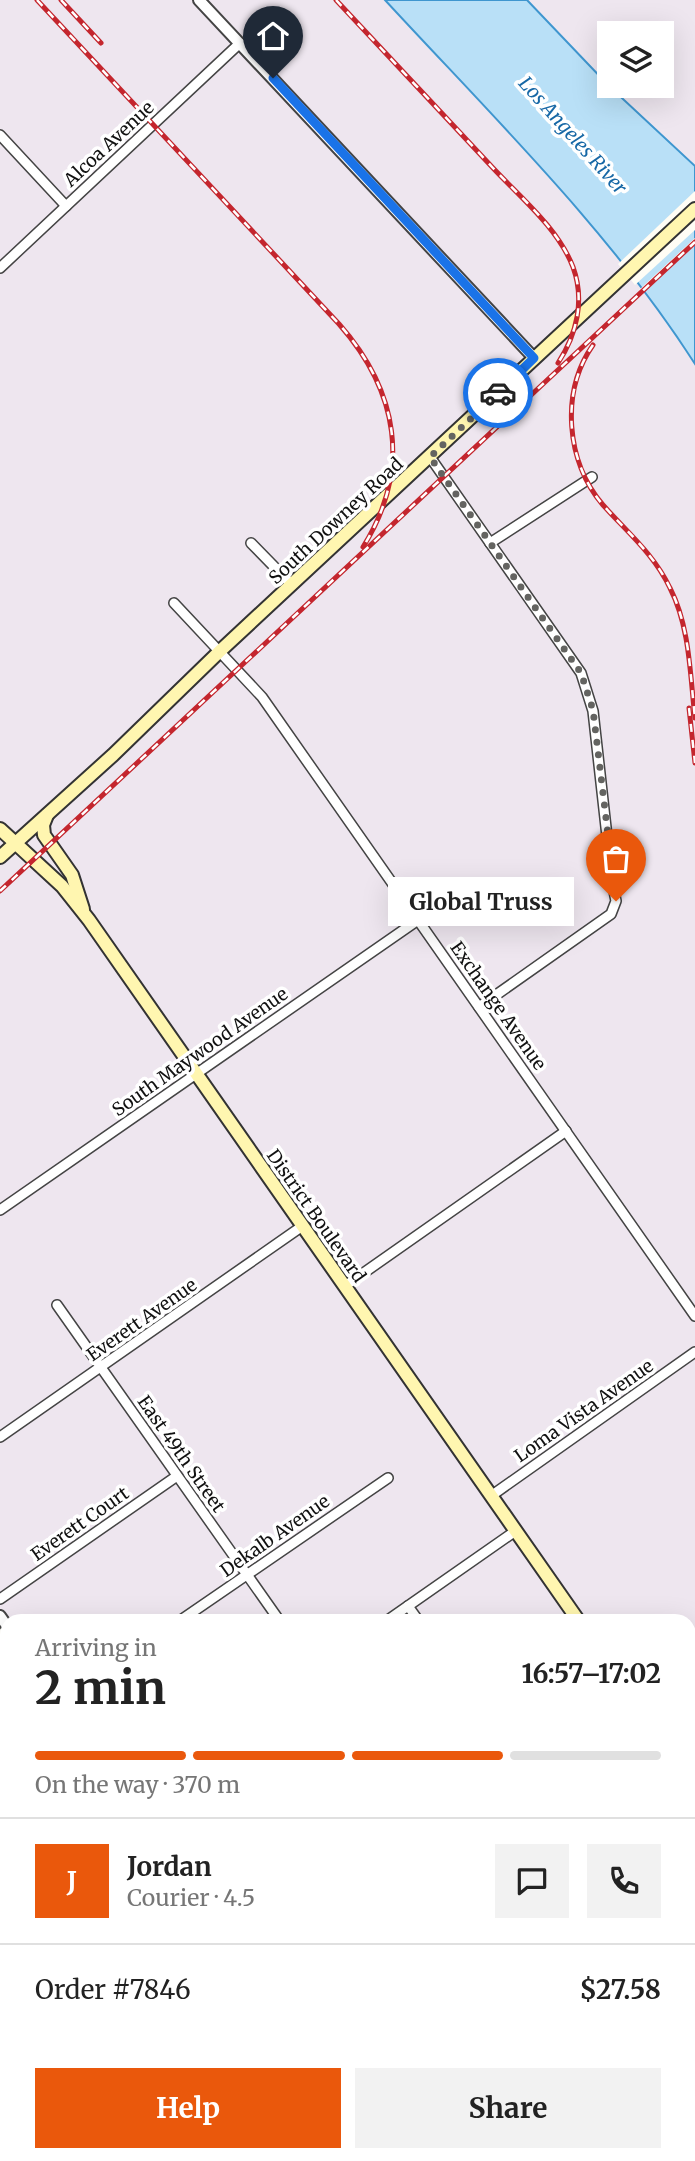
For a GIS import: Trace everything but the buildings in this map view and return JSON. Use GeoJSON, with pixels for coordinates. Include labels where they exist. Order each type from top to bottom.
{"type":"FeatureCollection","features":[{"type":"Feature","properties":{"kind":"main road","name":"South Downey Road"},"geometry":{"type":"LineString","coordinates":[[0,857],[113,755],[220,651],[695,209]]}},
{"type":"Feature","properties":{"kind":"main road"},"geometry":{"type":"LineString","coordinates":[[47,814],[43,825],[44,835],[72,875],[84,913]]}},
{"type":"Feature","properties":{"kind":"main road","name":"District Boulevard"},"geometry":{"type":"LineString","coordinates":[[0,829],[56,880],[84,913],[574,1614]]}},
{"type":"Feature","properties":{"kind":"street"},"geometry":{"type":"LineString","coordinates":[[200,0],[534,358]]}},
{"type":"Feature","properties":{"kind":"street","name":"Alcoa Avenue"},"geometry":{"type":"LineString","coordinates":[[0,268],[240,43]]}},
{"type":"Feature","properties":{"kind":"street"},"geometry":{"type":"LineString","coordinates":[[0,135],[66,206]]}},
{"type":"Feature","properties":{"kind":"street"},"geometry":{"type":"LineString","coordinates":[[430,457],[581,673],[593,710],[616,901],[611,914],[597,925],[479,1007]]}},
{"type":"Feature","properties":{"kind":"street"},"geometry":{"type":"LineString","coordinates":[[491,543],[592,477]]}},
{"type":"Feature","properties":{"kind":"street"},"geometry":{"type":"LineString","coordinates":[[251,543],[292,586]]}},
{"type":"Feature","properties":{"kind":"street","name":"Exchange Avenue"},"geometry":{"type":"LineString","coordinates":[[174,603],[262,697],[695,1316]]}},
{"type":"Feature","properties":{"kind":"street","name":"South Maywood Avenue"},"geometry":{"type":"LineString","coordinates":[[0,1210],[418,920]]}},
{"type":"Feature","properties":{"kind":"street"},"geometry":{"type":"LineString","coordinates":[[345,1286],[566,1131]]}},
{"type":"Feature","properties":{"kind":"street","name":"Everett Avenue"},"geometry":{"type":"LineString","coordinates":[[0,1437],[302,1227]]}},
{"type":"Feature","properties":{"kind":"street","name":"East 49th Street"},"geometry":{"type":"LineString","coordinates":[[58,1306],[275,1614]]}},
{"type":"Feature","properties":{"kind":"street","name":"Loma Vista Avenue"},"geometry":{"type":"LineString","coordinates":[[491,1496],[695,1352]]}},
{"type":"Feature","properties":{"kind":"street","name":"Everett Court"},"geometry":{"type":"LineString","coordinates":[[0,1599],[177,1476]]}},
{"type":"Feature","properties":{"kind":"street","name":"Dekalb Avenue"},"geometry":{"type":"LineString","coordinates":[[190,1614],[388,1478]]}},
{"type":"Feature","properties":{"kind":"street"},"geometry":{"type":"LineString","coordinates":[[397,1614],[514,1532]]}},
{"type":"Feature","properties":{"kind":"street"},"geometry":{"type":"LineString","coordinates":[[408,1606],[414,1614]]}},
{"type":"Feature","properties":{"kind":"shaded area"},"geometry":{"type":"Polygon","coordinates":[[[0,0],[695,0],[695,1614],[0,1614],[0,0]]]}},
{"type":"Feature","properties":{"kind":"water","name":"Los Angeles River"},"geometry":{"type":"Polygon","coordinates":[[[385,0],[527,0],[597,73],[597,98],[622,98],[695,166],[695,364],[626,267],[508,131],[385,0]]]}},
{"type":"Feature","properties":{"kind":"pier"},"geometry":{"type":"Polygon","coordinates":[[[695,191],[695,230],[635,285],[618,264],[695,191]]]}},
{"type":"Feature","properties":{"kind":"pier"},"geometry":{"type":"Polygon","coordinates":[[[695,238],[695,245],[642,294],[639,290],[695,238]]]}},
{"type":"Feature","properties":{"kind":"railway"},"geometry":{"type":"LineString","coordinates":[[37,0],[339,324],[375,376],[391,431],[392,460],[388,489],[378,518],[363,547]]}},
{"type":"Feature","properties":{"kind":"railway"},"geometry":{"type":"LineString","coordinates":[[61,0],[101,43]]}},
{"type":"Feature","properties":{"kind":"railway"},"geometry":{"type":"LineString","coordinates":[[336,0],[538,214],[558,239],[577,279],[579,304],[574,329],[558,363]]}},
{"type":"Feature","properties":{"kind":"railway"},"geometry":{"type":"LineString","coordinates":[[0,891],[695,242]]}},
{"type":"Feature","properties":{"kind":"railway"},"geometry":{"type":"LineString","coordinates":[[593,345],[575,384],[572,405],[575,448],[591,488],[648,554],[664,576],[677,603],[685,635],[695,718]]}},
{"type":"Feature","properties":{"kind":"railway"},"geometry":{"type":"LineString","coordinates":[[689,708],[695,763]]}},
{"type":"Feature","properties":{"kind":"way so far"},"geometry":{"type":"LineString","coordinates":[[498,393],[430,457],[581,673],[593,710],[616,901]]}},
{"type":"Feature","properties":{"kind":"place","name":"Global Truss"},"geometry":{"type":"Point","coordinates":[616,901]}},
{"type":"Feature","properties":{"kind":"route"},"geometry":{"type":"LineString","coordinates":[[273,78],[534,358],[498,393]]}}]}
